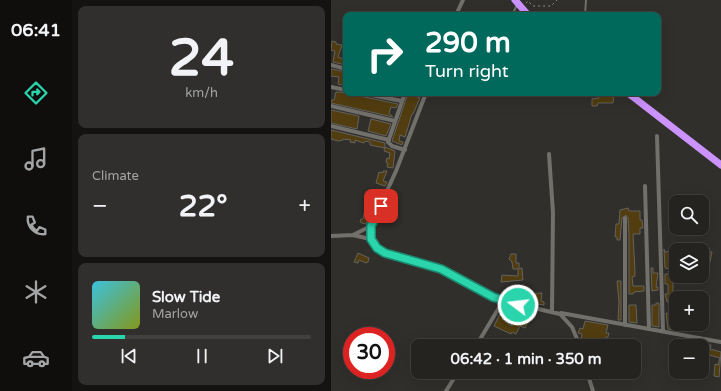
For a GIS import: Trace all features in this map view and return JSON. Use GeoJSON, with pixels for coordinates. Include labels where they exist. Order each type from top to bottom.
{"type":"FeatureCollection","features":[{"type":"Feature","properties":{"kind":"highway"},"geometry":{"type":"LineString","coordinates":[[518,4],[525,12]]}},
{"type":"Feature","properties":{"kind":"highway"},"geometry":{"type":"LineString","coordinates":[[632,96],[721,165]]}},
{"type":"Feature","properties":{"kind":"street"},"geometry":{"type":"LineString","coordinates":[[457,12],[463,0]]}},
{"type":"Feature","properties":{"kind":"street"},"geometry":{"type":"LineString","coordinates":[[331,65],[343,68]]}},
{"type":"Feature","properties":{"kind":"street"},"geometry":{"type":"LineString","coordinates":[[331,87],[343,89]]}},
{"type":"Feature","properties":{"kind":"street"},"geometry":{"type":"LineString","coordinates":[[375,96],[402,102]]}},
{"type":"Feature","properties":{"kind":"street"},"geometry":{"type":"LineString","coordinates":[[404,96],[388,144],[405,150]]}},
{"type":"Feature","properties":{"kind":"street"},"geometry":{"type":"LineString","coordinates":[[425,96],[405,150],[371,226],[371,239],[377,248],[385,253],[441,269],[503,301],[721,342]]}},
{"type":"Feature","properties":{"kind":"street"},"geometry":{"type":"LineString","coordinates":[[331,106],[395,121]]}},
{"type":"Feature","properties":{"kind":"street"},"geometry":{"type":"LineString","coordinates":[[331,126],[389,140]]}},
{"type":"Feature","properties":{"kind":"street"},"geometry":{"type":"LineString","coordinates":[[657,136],[663,331]]}},
{"type":"Feature","properties":{"kind":"street"},"geometry":{"type":"LineString","coordinates":[[549,154],[553,213],[555,312]]}},
{"type":"Feature","properties":{"kind":"street"},"geometry":{"type":"LineString","coordinates":[[645,186],[649,329]]}},
{"type":"Feature","properties":{"kind":"street"},"geometry":{"type":"LineString","coordinates":[[625,218],[625,325]]}},
{"type":"Feature","properties":{"kind":"street"},"geometry":{"type":"LineString","coordinates":[[353,235],[371,226]]}},
{"type":"Feature","properties":{"kind":"street"},"geometry":{"type":"LineString","coordinates":[[331,236],[353,235],[371,239]]}},
{"type":"Feature","properties":{"kind":"street"},"geometry":{"type":"LineString","coordinates":[[480,339],[503,301]]}},
{"type":"Feature","properties":{"kind":"street"},"geometry":{"type":"LineString","coordinates":[[555,312],[569,322],[577,339]]}},
{"type":"Feature","properties":{"kind":"street"},"geometry":{"type":"LineString","coordinates":[[446,391],[454,379]]}},
{"type":"Feature","properties":{"kind":"street"},"geometry":{"type":"LineString","coordinates":[[589,379],[593,391]]}},
{"type":"Feature","properties":{"kind":"lane"},"geometry":{"type":"LineString","coordinates":[[585,12],[586,0]]}},
{"type":"Feature","properties":{"kind":"path"},"geometry":{"type":"LineString","coordinates":[[518,4],[528,1],[533,6],[542,7],[551,6],[557,0]]}},
{"type":"Feature","properties":{"kind":"building"},"geometry":{"type":"Polygon","coordinates":[[[332,41],[336,42],[336,44],[342,45],[338,57],[343,59],[343,64],[333,62],[335,51],[331,50],[332,41]]]}},
{"type":"Feature","properties":{"kind":"building"},"geometry":{"type":"Polygon","coordinates":[[[331,69],[343,71],[343,85],[338,84],[339,77],[331,76],[331,69]]]}},
{"type":"Feature","properties":{"kind":"building"},"geometry":{"type":"Polygon","coordinates":[[[336,92],[343,92],[343,96],[360,96],[398,104],[396,108],[391,107],[389,113],[393,117],[331,103],[331,100],[334,100],[336,92]]]}},
{"type":"Feature","properties":{"kind":"building"},"geometry":{"type":"Polygon","coordinates":[[[407,96],[418,96],[420,98],[412,114],[405,137],[400,135],[399,141],[403,142],[402,145],[392,141],[407,96]]]}},
{"type":"Feature","properties":{"kind":"building"},"geometry":{"type":"Polygon","coordinates":[[[599,96],[614,96],[613,103],[598,103],[597,106],[592,106],[592,99],[599,98],[599,96]]]}},
{"type":"Feature","properties":{"kind":"building"},"geometry":{"type":"Polygon","coordinates":[[[331,110],[359,116],[357,129],[331,123],[331,110]]]}},
{"type":"Feature","properties":{"kind":"building"},"geometry":{"type":"Polygon","coordinates":[[[371,119],[391,124],[386,136],[368,131],[371,119]]]}},
{"type":"Feature","properties":{"kind":"building"},"geometry":{"type":"Polygon","coordinates":[[[331,130],[385,143],[385,148],[370,145],[370,142],[365,141],[364,143],[355,140],[355,143],[350,142],[351,140],[343,139],[338,141],[331,139],[331,130]]]}},
{"type":"Feature","properties":{"kind":"building"},"geometry":{"type":"Polygon","coordinates":[[[385,147],[395,151],[393,168],[387,167],[388,163],[386,162],[387,158],[389,159],[390,153],[384,151],[385,147]]]}},
{"type":"Feature","properties":{"kind":"building"},"geometry":{"type":"Polygon","coordinates":[[[383,171],[387,171],[383,181],[387,182],[385,186],[376,183],[379,172],[383,173],[383,171]]]}},
{"type":"Feature","properties":{"kind":"building"},"geometry":{"type":"Polygon","coordinates":[[[376,189],[380,191],[376,206],[372,215],[369,214],[366,224],[362,223],[360,222],[361,219],[363,219],[365,209],[369,210],[372,200],[369,199],[372,192],[375,193],[376,189]]]}},
{"type":"Feature","properties":{"kind":"building"},"geometry":{"type":"Polygon","coordinates":[[[628,208],[629,211],[640,211],[640,220],[642,220],[643,228],[640,228],[640,234],[633,234],[635,276],[632,277],[633,286],[644,286],[644,291],[634,292],[633,294],[629,294],[629,235],[628,218],[626,215],[622,218],[620,240],[617,240],[617,237],[615,237],[616,224],[619,224],[620,210],[628,208]]]}},
{"type":"Feature","properties":{"kind":"building"},"geometry":{"type":"Polygon","coordinates":[[[664,249],[665,252],[669,251],[669,269],[665,268],[664,249]]]}},
{"type":"Feature","properties":{"kind":"building"},"geometry":{"type":"Polygon","coordinates":[[[709,252],[712,252],[710,262],[709,252]]]}},
{"type":"Feature","properties":{"kind":"building"},"geometry":{"type":"Polygon","coordinates":[[[358,253],[369,258],[368,262],[366,263],[359,260],[358,263],[354,262],[358,253]]]}},
{"type":"Feature","properties":{"kind":"building"},"geometry":{"type":"Polygon","coordinates":[[[511,254],[516,254],[516,263],[519,263],[519,269],[522,268],[523,280],[501,282],[502,275],[518,276],[518,269],[513,269],[512,262],[509,259],[511,254]]]}},
{"type":"Feature","properties":{"kind":"building"},"geometry":{"type":"Polygon","coordinates":[[[651,268],[653,268],[653,273],[658,273],[656,287],[658,287],[658,290],[652,291],[651,268]]]}},
{"type":"Feature","properties":{"kind":"building"},"geometry":{"type":"Polygon","coordinates":[[[665,274],[669,274],[669,283],[673,283],[673,291],[669,291],[669,301],[667,302],[665,294],[668,294],[668,284],[665,284],[665,274]]]}},
{"type":"Feature","properties":{"kind":"building"},"geometry":{"type":"Polygon","coordinates":[[[617,281],[621,281],[621,320],[618,320],[619,302],[617,281]]]}},
{"type":"Feature","properties":{"kind":"building"},"geometry":{"type":"Polygon","coordinates":[[[516,290],[528,291],[528,294],[542,293],[541,301],[544,302],[544,305],[537,304],[537,300],[514,298],[513,293],[515,293],[516,290]]]}},
{"type":"Feature","properties":{"kind":"building"},"geometry":{"type":"Polygon","coordinates":[[[656,303],[659,303],[659,327],[652,326],[652,305],[656,305],[656,303]]]}},
{"type":"Feature","properties":{"kind":"building"},"geometry":{"type":"Polygon","coordinates":[[[629,305],[636,305],[637,323],[629,322],[629,305]]]}},
{"type":"Feature","properties":{"kind":"building"},"geometry":{"type":"Polygon","coordinates":[[[503,308],[507,310],[502,319],[511,326],[516,314],[523,318],[525,315],[528,317],[529,319],[525,328],[520,326],[516,334],[512,332],[511,334],[494,326],[503,308]]]}},
{"type":"Feature","properties":{"kind":"building"},"geometry":{"type":"Polygon","coordinates":[[[666,313],[669,314],[668,329],[666,313]]]}},
{"type":"Feature","properties":{"kind":"building"},"geometry":{"type":"Polygon","coordinates":[[[585,321],[608,325],[606,333],[609,333],[606,339],[581,339],[582,334],[578,333],[580,328],[583,329],[585,321]]]}},
{"type":"Feature","properties":{"kind":"building"},"geometry":{"type":"Polygon","coordinates":[[[709,345],[711,345],[710,349],[721,352],[719,377],[714,376],[715,364],[718,365],[720,358],[709,355],[709,345]]]}},
{"type":"Feature","properties":{"kind":"route"},"geometry":{"type":"LineString","coordinates":[[381,206],[371,226],[371,239],[375,246],[381,251],[389,255],[441,269],[497,299],[518,305]]}}]}
